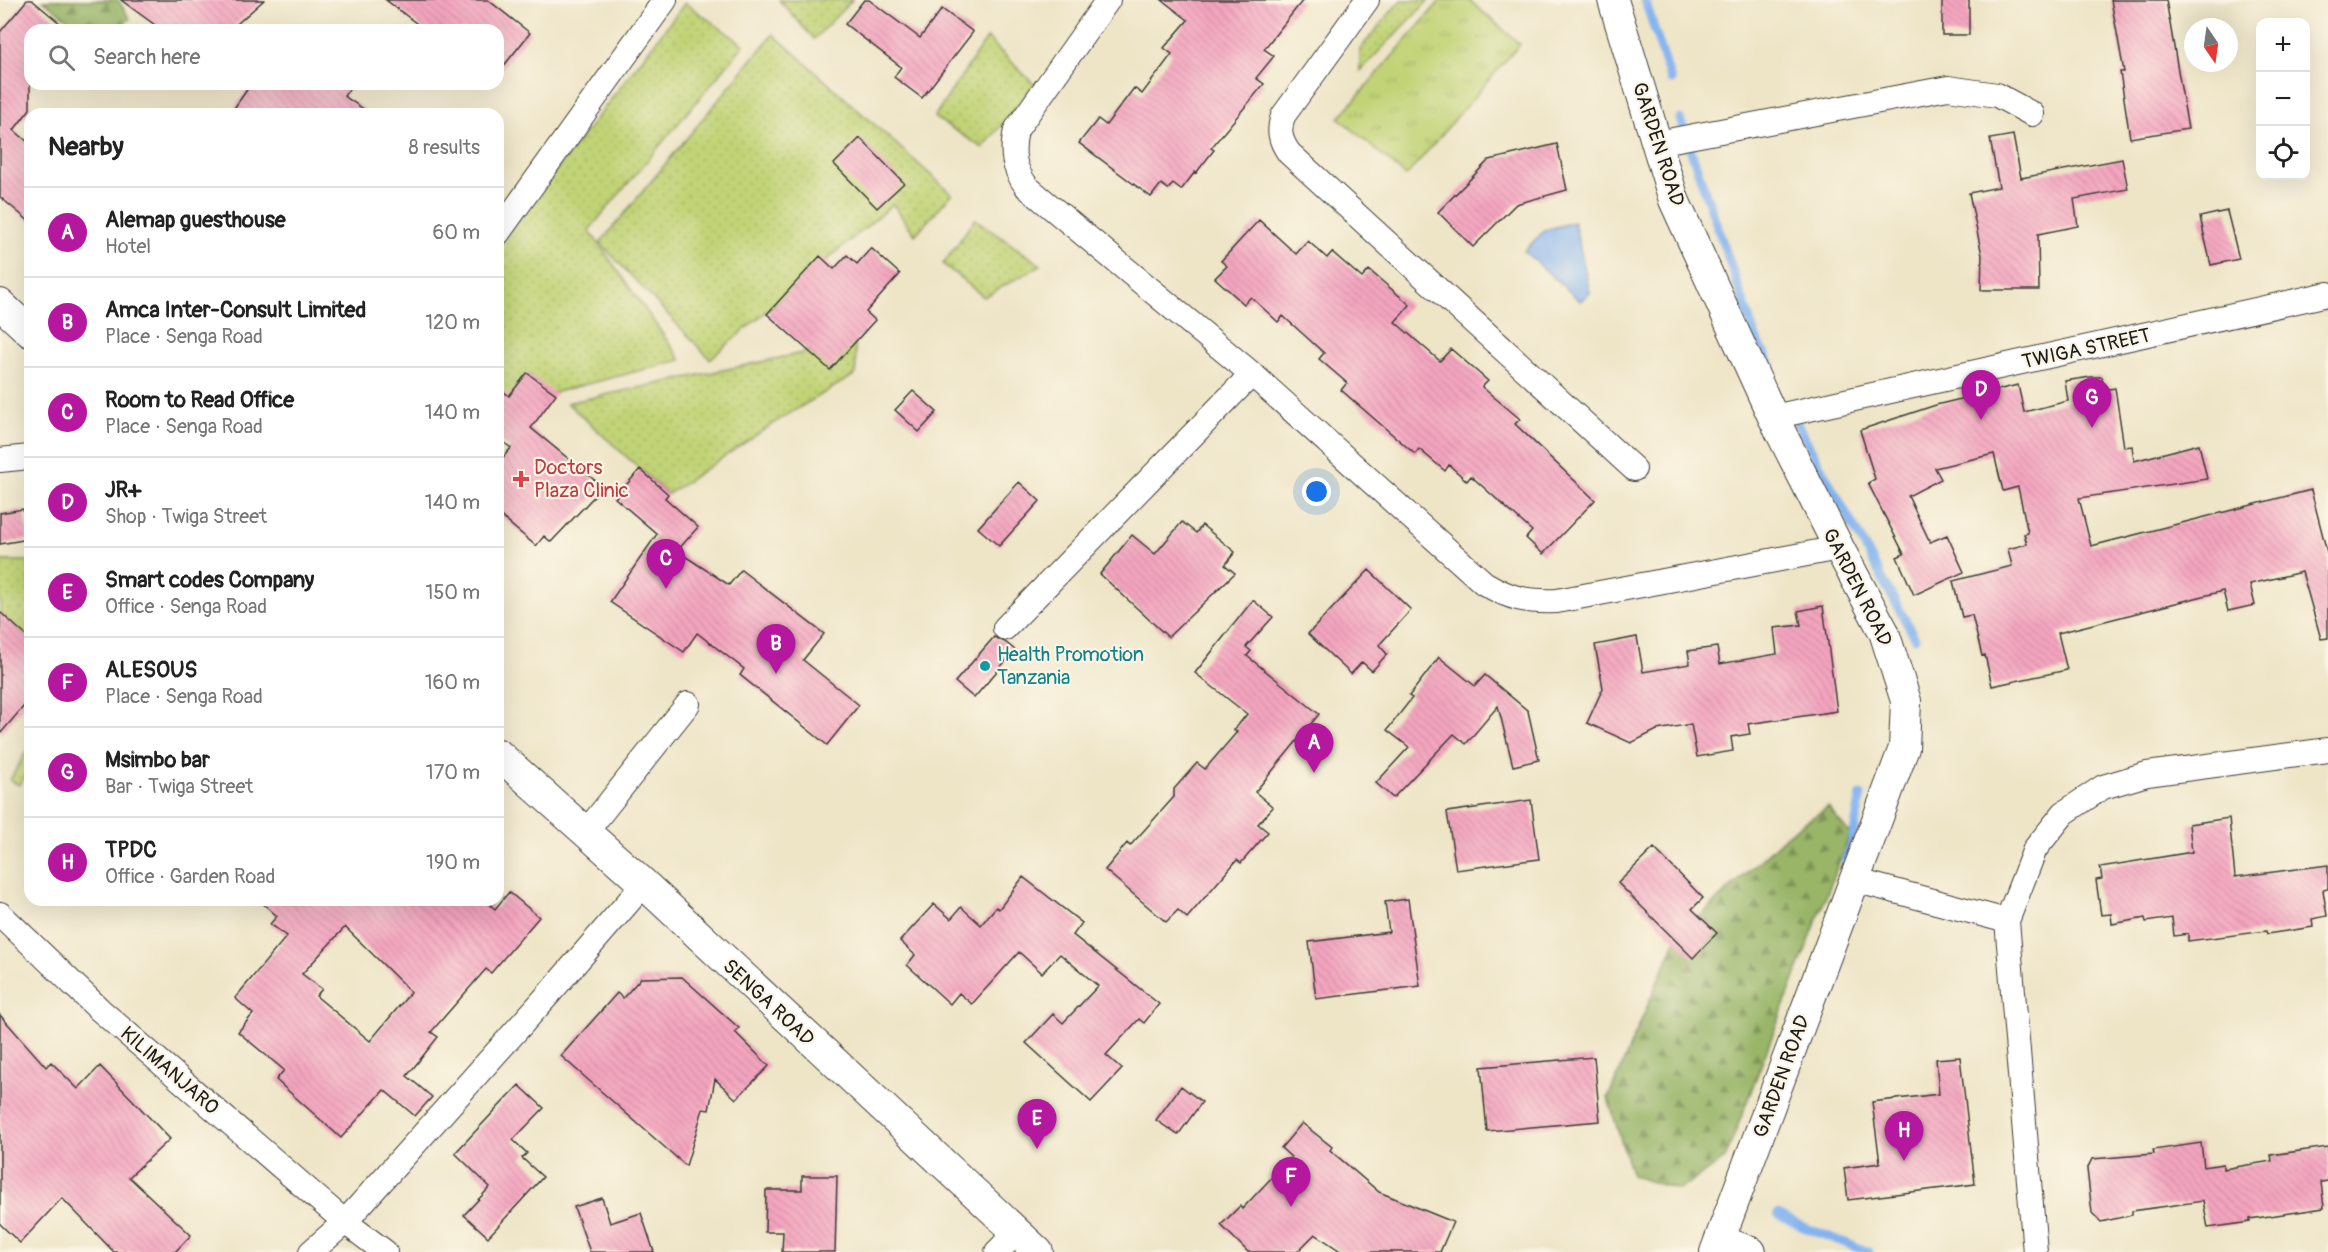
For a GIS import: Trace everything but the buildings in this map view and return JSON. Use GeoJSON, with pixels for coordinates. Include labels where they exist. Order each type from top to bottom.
{"type":"FeatureCollection","features":[{"type":"Feature","properties":{"kind":"street"},"geometry":{"type":"LineString","coordinates":[[504,225],[665,0]]}},
{"type":"Feature","properties":{"kind":"street"},"geometry":{"type":"LineString","coordinates":[[1108,0],[1016,130],[1013,153],[1018,175],[1027,187],[1252,374],[1484,583],[1506,596],[1531,602],[1557,601],[1839,548]]}},
{"type":"Feature","properties":{"kind":"street"},"geometry":{"type":"LineString","coordinates":[[1367,0],[1283,116],[1280,135],[1283,145],[1288,153],[1634,469]]}},
{"type":"Feature","properties":{"kind":"street","name":"GARDEN ROAD"},"geometry":{"type":"LineString","coordinates":[[1613,0],[1674,200],[1773,417],[1884,632],[1906,701],[1904,748],[1718,1246]]}},
{"type":"Feature","properties":{"kind":"street"},"geometry":{"type":"LineString","coordinates":[[1657,143],[1948,88],[1997,95],[2032,114]]}},
{"type":"Feature","properties":{"kind":"street","name":"TWIGA STREET"},"geometry":{"type":"LineString","coordinates":[[1773,417],[2328,294]]}},
{"type":"Feature","properties":{"kind":"street"},"geometry":{"type":"LineString","coordinates":[[0,304],[24,326]]}},
{"type":"Feature","properties":{"kind":"street"},"geometry":{"type":"LineString","coordinates":[[1005,628],[1252,374]]}},
{"type":"Feature","properties":{"kind":"street"},"geometry":{"type":"LineString","coordinates":[[0,460],[24,458]]}},
{"type":"Feature","properties":{"kind":"street"},"geometry":{"type":"LineString","coordinates":[[586,832],[688,704]]}},
{"type":"Feature","properties":{"kind":"street"},"geometry":{"type":"LineString","coordinates":[[2035,1252],[2007,921],[2035,849],[2064,813],[2103,787],[2147,774],[2328,750]]}},
{"type":"Feature","properties":{"kind":"street","name":"SENGA ROAD"},"geometry":{"type":"LineString","coordinates":[[504,759],[644,884],[1006,1242],[1038,1252]]}},
{"type":"Feature","properties":{"kind":"street"},"geometry":{"type":"LineString","coordinates":[[1854,880],[2007,921]]}},
{"type":"Feature","properties":{"kind":"street"},"geometry":{"type":"LineString","coordinates":[[310,1252],[345,1222],[644,884]]}},
{"type":"Feature","properties":{"kind":"street","name":"KILIMANJARO"},"geometry":{"type":"LineString","coordinates":[[0,914],[100,1010],[345,1222],[385,1252]]}},
{"type":"Feature","properties":{"kind":"street"},"geometry":{"type":"LineString","coordinates":[[1718,1246],[1751,1252]]}},
{"type":"Feature","properties":{"kind":"green space"},"geometry":{"type":"Polygon","coordinates":[[[43,0],[118,0],[130,19],[122,24],[74,24],[43,0]]]}},
{"type":"Feature","properties":{"kind":"green space"},"geometry":{"type":"Polygon","coordinates":[[[779,0],[852,0],[814,39],[779,0]]]}},
{"type":"Feature","properties":{"kind":"green space"},"geometry":{"type":"Polygon","coordinates":[[[1401,0],[1429,0],[1360,71],[1360,49],[1401,0]]]}},
{"type":"Feature","properties":{"kind":"green space"},"geometry":{"type":"Polygon","coordinates":[[[1441,0],[1469,0],[1520,44],[1406,176],[1339,118],[1441,0]]]}},
{"type":"Feature","properties":{"kind":"green space"},"geometry":{"type":"Polygon","coordinates":[[[685,3],[744,45],[589,230],[681,360],[504,405],[504,238],[685,3]]]}},
{"type":"Feature","properties":{"kind":"green space"},"geometry":{"type":"Polygon","coordinates":[[[773,34],[952,194],[915,235],[893,204],[710,359],[600,243],[773,34]]]}},
{"type":"Feature","properties":{"kind":"green space"},"geometry":{"type":"Polygon","coordinates":[[[987,38],[1034,84],[983,148],[934,117],[987,38]]]}},
{"type":"Feature","properties":{"kind":"green space"},"geometry":{"type":"Polygon","coordinates":[[[975,219],[1041,265],[984,297],[943,264],[975,219]]]}},
{"type":"Feature","properties":{"kind":"green space"},"geometry":{"type":"Polygon","coordinates":[[[855,342],[856,374],[785,416],[668,494],[567,403],[855,342]]]}},
{"type":"Feature","properties":{"kind":"green space"},"geometry":{"type":"Polygon","coordinates":[[[0,561],[24,561],[24,653],[0,639],[0,561]]]}},
{"type":"Feature","properties":{"kind":"green space"},"geometry":{"type":"Polygon","coordinates":[[[24,756],[24,778],[19,785],[10,780],[24,756]]]}},
{"type":"Feature","properties":{"kind":"green space"},"geometry":{"type":"Polygon","coordinates":[[[1828,807],[1850,834],[1725,1159],[1679,1190],[1632,1176],[1608,1098],[1676,939],[1790,832],[1828,807]]]}},
{"type":"Feature","properties":{"kind":"water"},"geometry":{"type":"Polygon","coordinates":[[[1574,222],[1590,293],[1580,301],[1524,251],[1545,230],[1574,222]]]}},
{"type":"Feature","properties":{"kind":"waterway"},"geometry":{"type":"LineString","coordinates":[[1645,0],[1671,80]]}},
{"type":"Feature","properties":{"kind":"waterway"},"geometry":{"type":"LineString","coordinates":[[1680,119],[1756,338],[1771,365]]}},
{"type":"Feature","properties":{"kind":"waterway"},"geometry":{"type":"LineString","coordinates":[[1796,422],[1915,638]]}},
{"type":"Feature","properties":{"kind":"waterway"},"geometry":{"type":"LineString","coordinates":[[1846,860],[1852,843],[1861,795]]}},
{"type":"Feature","properties":{"kind":"waterway"},"geometry":{"type":"LineString","coordinates":[[1778,1214],[1801,1226],[1869,1252]]}},
{"type":"Feature","properties":{"kind":"place","name":"JR+"},"geometry":{"type":"Point","coordinates":[1981,420]}},
{"type":"Feature","properties":{"kind":"place","name":"Msimbo bar"},"geometry":{"type":"Point","coordinates":[2092,428]}},
{"type":"Feature","properties":{"kind":"place","name":"Doctors Plaza Clinic"},"geometry":{"type":"Point","coordinates":[521,479]}},
{"type":"Feature","properties":{"kind":"place","name":"Room to Read Office"},"geometry":{"type":"Point","coordinates":[666,589]}},
{"type":"Feature","properties":{"kind":"place","name":"Health Promotion Tanzania"},"geometry":{"type":"Point","coordinates":[985,666]}},
{"type":"Feature","properties":{"kind":"place","name":"Amca Inter-Consult Limited"},"geometry":{"type":"Point","coordinates":[776,674]}},
{"type":"Feature","properties":{"kind":"place","name":"Alemap guesthouse"},"geometry":{"type":"Point","coordinates":[1314,773]}},
{"type":"Feature","properties":{"kind":"place","name":"Smart codes Company"},"geometry":{"type":"Point","coordinates":[1037,1149]}},
{"type":"Feature","properties":{"kind":"place","name":"TPDC"},"geometry":{"type":"Point","coordinates":[1904,1161]}},
{"type":"Feature","properties":{"kind":"place","name":"ALESOUS"},"geometry":{"type":"Point","coordinates":[1291,1207]}}]}
